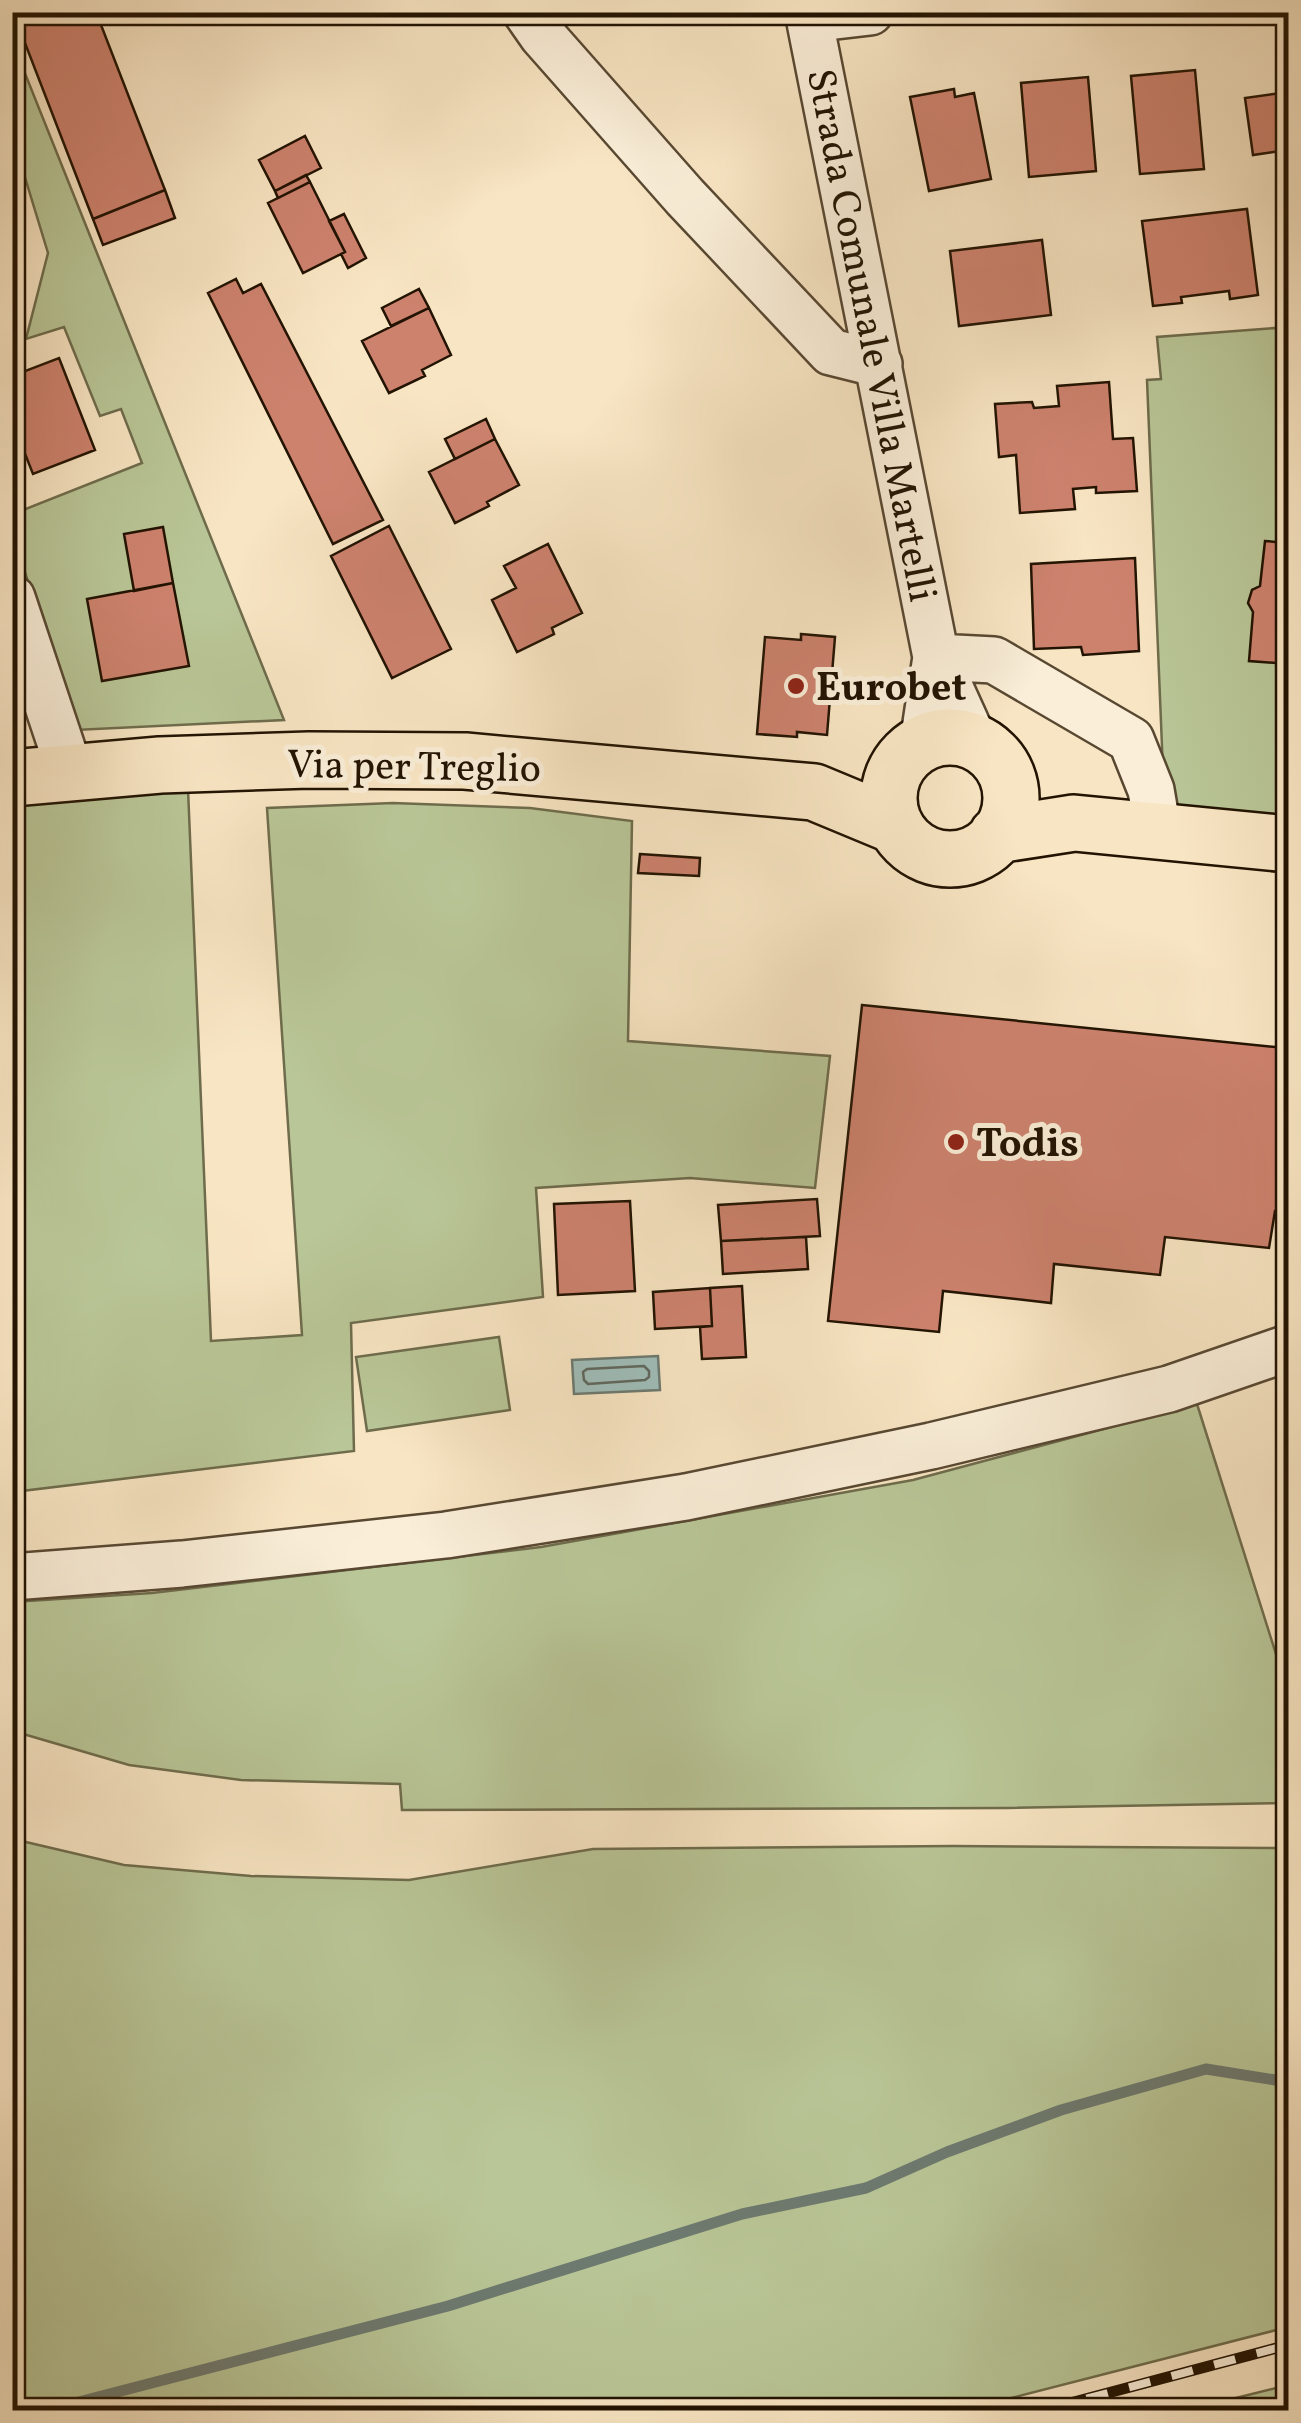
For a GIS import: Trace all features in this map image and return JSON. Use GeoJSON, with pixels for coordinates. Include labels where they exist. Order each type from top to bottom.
{"type":"FeatureCollection","features":[{"type":"Feature","properties":{"kind":"main road","name":"Via per Treglio"},"geometry":{"type":"LineString","coordinates":[[814,792],[950,758]]}},
{"type":"Feature","properties":{"kind":"main road"},"geometry":{"type":"LineString","coordinates":[[950,758],[1074,823]]}},
{"type":"Feature","properties":{"kind":"main road"},"geometry":{"type":"LineString","coordinates":[[950,758],[1010,797],[1009,811],[998,835],[986,847],[970,855],[944,858],[912,846],[896,826],[889,802],[890,785],[950,758]]}},
{"type":"Feature","properties":{"kind":"main road","name":"Via per Treglio"},"geometry":{"type":"LineString","coordinates":[[12,778],[160,765],[309,760],[465,761],[814,792],[896,826]]}},
{"type":"Feature","properties":{"kind":"main road"},"geometry":{"type":"LineString","coordinates":[[998,835],[1074,823],[1288,844]]}},
{"type":"Feature","properties":{"kind":"street"},"geometry":{"type":"LineString","coordinates":[[526,12],[685,197],[832,352],[879,364]]}},
{"type":"Feature","properties":{"kind":"street"},"geometry":{"type":"LineString","coordinates":[[809,16],[870,12]]}},
{"type":"Feature","properties":{"kind":"street","name":"Strada Comunale Villa Martelli"},"geometry":{"type":"LineString","coordinates":[[809,16],[936,658],[950,758]]}},
{"type":"Feature","properties":{"kind":"street"},"geometry":{"type":"LineString","coordinates":[[12,598],[70,772]]}},
{"type":"Feature","properties":{"kind":"street"},"geometry":{"type":"LineString","coordinates":[[936,658],[994,660],[1131,740],[1151,790],[1158,831]]}},
{"type":"Feature","properties":{"kind":"street"},"geometry":{"type":"LineString","coordinates":[[12,1577],[182,1564],[446,1535],[686,1497],[931,1446],[1169,1389],[1288,1348]]}},
{"type":"Feature","properties":{"kind":"green space"},"geometry":{"type":"Polygon","coordinates":[[[12,41],[284,720],[75,730],[16,544],[13,514],[142,463],[121,409],[100,416],[64,327],[26,339],[48,253],[13,138],[12,41]]]}},
{"type":"Feature","properties":{"kind":"green space"},"geometry":{"type":"Polygon","coordinates":[[[1288,327],[1288,822],[1175,812],[1163,771],[1147,380],[1161,379],[1157,337],[1288,327]]]}},
{"type":"Feature","properties":{"kind":"green space"},"geometry":{"type":"Polygon","coordinates":[[[188,789],[211,1341],[302,1335],[267,808],[393,803],[530,808],[632,821],[628,1041],[830,1056],[815,1188],[690,1178],[536,1188],[543,1297],[351,1323],[354,1451],[13,1492],[13,804],[188,789]]]}},
{"type":"Feature","properties":{"kind":"green space"},"geometry":{"type":"Polygon","coordinates":[[[499,1337],[510,1410],[367,1431],[356,1357],[499,1337]]]}},
{"type":"Feature","properties":{"kind":"green space"},"geometry":{"type":"Polygon","coordinates":[[[1197,1404],[1288,1692],[1288,1803],[402,1810],[400,1784],[241,1780],[129,1765],[13,1731],[12,1602],[152,1593],[541,1547],[913,1480],[1197,1404]]]}},
{"type":"Feature","properties":{"kind":"green space"},"geometry":{"type":"Polygon","coordinates":[[[13,1839],[124,1865],[251,1876],[409,1880],[593,1849],[1288,1848],[1288,2327],[964,2410],[13,2410],[13,1839]]]}},
{"type":"Feature","properties":{"kind":"green space"},"geometry":{"type":"Polygon","coordinates":[[[1288,2385],[1288,2410],[1187,2410],[1288,2385]]]}},
{"type":"Feature","properties":{"kind":"water"},"geometry":{"type":"Polygon","coordinates":[[[658,1356],[660,1390],[574,1394],[572,1360],[658,1356]]]}},
{"type":"Feature","properties":{"kind":"building"},"geometry":{"type":"Polygon","coordinates":[[[13,12],[96,12],[165,190],[93,219],[13,12]]]}},
{"type":"Feature","properties":{"kind":"building"},"geometry":{"type":"Polygon","coordinates":[[[1195,70],[1204,169],[1140,174],[1131,76],[1195,70]]]}},
{"type":"Feature","properties":{"kind":"building"},"geometry":{"type":"Polygon","coordinates":[[[1088,77],[1096,171],[1029,177],[1021,83],[1088,77]]]}},
{"type":"Feature","properties":{"kind":"building"},"geometry":{"type":"Polygon","coordinates":[[[954,89],[955,97],[974,93],[991,179],[929,191],[910,97],[954,89]]]}},
{"type":"Feature","properties":{"kind":"building"},"geometry":{"type":"Polygon","coordinates":[[[1288,92],[1288,150],[1253,155],[1245,98],[1288,92]]]}},
{"type":"Feature","properties":{"kind":"building"},"geometry":{"type":"Polygon","coordinates":[[[305,136],[321,168],[275,191],[259,160],[305,136]]]}},
{"type":"Feature","properties":{"kind":"building"},"geometry":{"type":"Polygon","coordinates":[[[306,175],[310,182],[278,198],[275,191],[306,175]]]}},
{"type":"Feature","properties":{"kind":"building"},"geometry":{"type":"Polygon","coordinates":[[[310,182],[345,252],[303,273],[268,203],[310,182]]]}},
{"type":"Feature","properties":{"kind":"building"},"geometry":{"type":"Polygon","coordinates":[[[165,190],[175,218],[103,245],[93,219],[165,190]]]}},
{"type":"Feature","properties":{"kind":"building"},"geometry":{"type":"Polygon","coordinates":[[[1247,209],[1258,295],[1230,299],[1229,291],[1181,297],[1182,303],[1153,306],[1142,221],[1247,209]]]}},
{"type":"Feature","properties":{"kind":"building"},"geometry":{"type":"Polygon","coordinates":[[[344,214],[366,258],[348,268],[341,254],[345,252],[329,221],[344,214]]]}},
{"type":"Feature","properties":{"kind":"building"},"geometry":{"type":"Polygon","coordinates":[[[1042,240],[1051,315],[959,326],[950,251],[1042,240]]]}},
{"type":"Feature","properties":{"kind":"building"},"geometry":{"type":"Polygon","coordinates":[[[236,279],[243,293],[261,284],[383,520],[333,544],[208,293],[236,279]]]}},
{"type":"Feature","properties":{"kind":"building"},"geometry":{"type":"Polygon","coordinates":[[[419,289],[429,308],[391,326],[382,308],[419,289]]]}},
{"type":"Feature","properties":{"kind":"building"},"geometry":{"type":"Polygon","coordinates":[[[429,308],[451,355],[422,370],[425,376],[389,393],[362,341],[429,308]]]}},
{"type":"Feature","properties":{"kind":"building"},"geometry":{"type":"Polygon","coordinates":[[[59,358],[95,450],[33,474],[12,421],[12,376],[59,358]]]}},
{"type":"Feature","properties":{"kind":"building"},"geometry":{"type":"Polygon","coordinates":[[[1109,382],[1113,439],[1133,438],[1137,491],[1096,493],[1096,487],[1073,489],[1075,509],[1020,513],[1016,455],[999,457],[995,404],[1032,402],[1034,408],[1059,406],[1057,386],[1109,382]]]}},
{"type":"Feature","properties":{"kind":"building"},"geometry":{"type":"Polygon","coordinates":[[[486,419],[495,439],[455,459],[445,439],[486,419]]]}},
{"type":"Feature","properties":{"kind":"building"},"geometry":{"type":"Polygon","coordinates":[[[495,439],[519,485],[455,523],[429,472],[495,439]]]}},
{"type":"Feature","properties":{"kind":"building"},"geometry":{"type":"Polygon","coordinates":[[[389,526],[451,649],[392,678],[331,556],[389,526]]]}},
{"type":"Feature","properties":{"kind":"building"},"geometry":{"type":"Polygon","coordinates":[[[163,527],[173,583],[134,591],[124,534],[163,527]]]}},
{"type":"Feature","properties":{"kind":"building"},"geometry":{"type":"Polygon","coordinates":[[[1265,541],[1288,543],[1288,664],[1249,661],[1253,612],[1248,603],[1252,590],[1260,586],[1265,541]]]}},
{"type":"Feature","properties":{"kind":"building"},"geometry":{"type":"Polygon","coordinates":[[[548,544],[582,613],[552,628],[554,634],[517,652],[492,600],[516,588],[504,566],[548,544]]]}},
{"type":"Feature","properties":{"kind":"building"},"geometry":{"type":"Polygon","coordinates":[[[1135,558],[1139,651],[1083,655],[1081,647],[1034,649],[1031,564],[1135,558]]]}},
{"type":"Feature","properties":{"kind":"building"},"geometry":{"type":"Polygon","coordinates":[[[173,583],[189,666],[102,681],[87,599],[173,583]]]}},
{"type":"Feature","properties":{"kind":"building","name":"Eurobet"},"geometry":{"type":"Polygon","coordinates":[[[801,634],[835,637],[827,735],[757,734],[765,637],[801,640],[801,634]]]}},
{"type":"Feature","properties":{"kind":"building"},"geometry":{"type":"Polygon","coordinates":[[[640,854],[700,858],[699,876],[638,873],[640,854]]]}},
{"type":"Feature","properties":{"kind":"building"},"geometry":{"type":"Polygon","coordinates":[[[862,1005],[1285,1048],[1288,1024],[1288,1212],[1275,1211],[1269,1248],[1165,1237],[1160,1275],[1054,1264],[1051,1303],[943,1291],[939,1332],[828,1321],[862,1005]]]}},
{"type":"Feature","properties":{"kind":"building"},"geometry":{"type":"Polygon","coordinates":[[[817,1199],[820,1236],[721,1241],[718,1205],[817,1199]]]}},
{"type":"Feature","properties":{"kind":"building"},"geometry":{"type":"Polygon","coordinates":[[[630,1201],[635,1291],[558,1295],[554,1204],[630,1201]]]}},
{"type":"Feature","properties":{"kind":"building"},"geometry":{"type":"Polygon","coordinates":[[[806,1237],[808,1269],[723,1274],[721,1241],[806,1237]]]}},
{"type":"Feature","properties":{"kind":"building"},"geometry":{"type":"Polygon","coordinates":[[[742,1286],[746,1357],[702,1359],[700,1327],[712,1326],[710,1288],[742,1286]]]}},
{"type":"Feature","properties":{"kind":"building"},"geometry":{"type":"Polygon","coordinates":[[[710,1288],[712,1326],[655,1329],[653,1292],[710,1288]]]}},
{"type":"Feature","properties":{"kind":"waterway"},"geometry":{"type":"LineString","coordinates":[[57,2410],[448,2306],[742,2214],[866,2188],[947,2152],[1061,2110],[1206,2069],[1288,2082]]}},
{"type":"Feature","properties":{"kind":"railway"},"geometry":{"type":"LineString","coordinates":[[1044,2410],[1288,2345]]}},
{"type":"Feature","properties":{"kind":"place","name":"Eurobet"},"geometry":{"type":"Point","coordinates":[796,686]}},
{"type":"Feature","properties":{"kind":"place","name":"Todis"},"geometry":{"type":"Point","coordinates":[956,1142]}}]}
